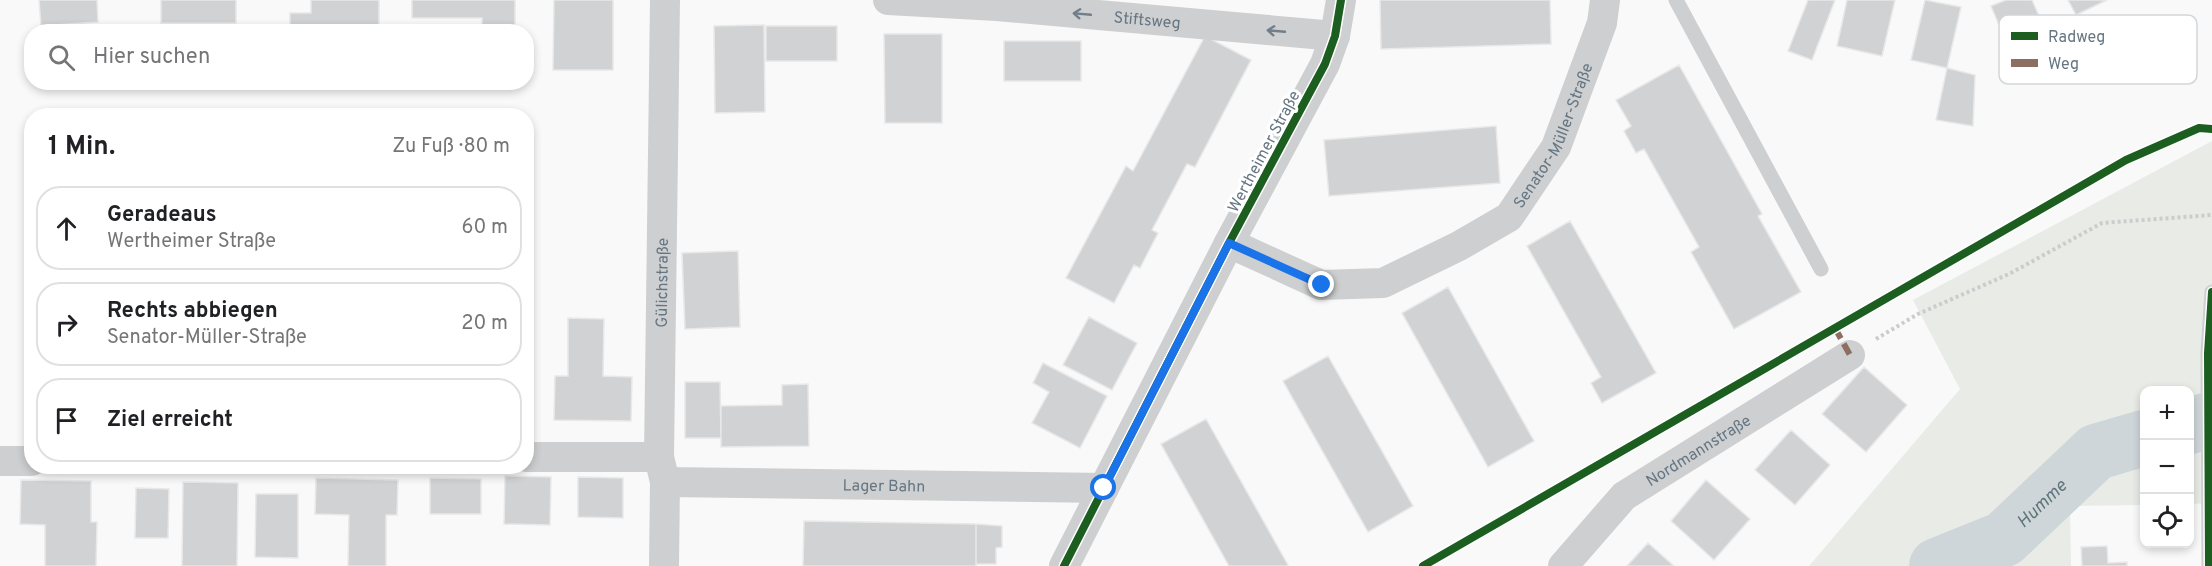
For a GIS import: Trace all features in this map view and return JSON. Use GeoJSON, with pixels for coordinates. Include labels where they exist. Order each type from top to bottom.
{"type":"FeatureCollection","features":[{"type":"Feature","properties":{"kind":"street","name":"Gülichstraße"},"geometry":{"type":"LineString","coordinates":[[664,566],[662,469],[665,0]]}},
{"type":"Feature","properties":{"kind":"street","name":"Stiftsweg"},"geometry":{"type":"LineString","coordinates":[[888,0],[997,6],[1335,36]]}},
{"type":"Feature","properties":{"kind":"street","name":"Wertheimer Straße"},"geometry":{"type":"LineString","coordinates":[[1064,566],[1229,243],[1325,64],[1335,36],[1341,0]]}},
{"type":"Feature","properties":{"kind":"street","name":"Senator-Müller-Straße"},"geometry":{"type":"LineString","coordinates":[[1229,243],[1322,285],[1383,283],[1459,246],[1509,217],[1557,147],[1602,22],[1605,0]]}},
{"type":"Feature","properties":{"kind":"street","name":"Nordmannstraße"},"geometry":{"type":"LineString","coordinates":[[1563,566],[1624,496],[1850,355]]}},
{"type":"Feature","properties":{"kind":"street","name":"Lager Bahn"},"geometry":{"type":"LineString","coordinates":[[534,458],[662,469],[1104,488]]}},
{"type":"Feature","properties":{"kind":"street"},"geometry":{"type":"LineString","coordinates":[[0,461],[24,460]]}},
{"type":"Feature","properties":{"kind":"lane"},"geometry":{"type":"LineString","coordinates":[[1676,0],[1821,269]]}},
{"type":"Feature","properties":{"kind":"lane"},"geometry":{"type":"LineString","coordinates":[[2209,566],[2208,353],[2212,292]]}},
{"type":"Feature","properties":{"kind":"path"},"geometry":{"type":"LineString","coordinates":[[1850,355],[1918,314],[2008,274],[2102,223],[2212,215]]}},
{"type":"Feature","properties":{"kind":"shaded area"},"geometry":{"type":"Polygon","coordinates":[[[2212,141],[2212,503],[2194,504],[2194,386],[2140,386],[2140,505],[2070,506],[2071,566],[1809,566],[1960,389],[1913,300],[2212,141]]]}},
{"type":"Feature","properties":{"kind":"building"},"geometry":{"type":"Polygon","coordinates":[[[39,0],[97,0],[98,22],[41,24],[39,0]]]}},
{"type":"Feature","properties":{"kind":"building"},"geometry":{"type":"Polygon","coordinates":[[[161,0],[236,0],[236,23],[161,23],[161,0]]]}},
{"type":"Feature","properties":{"kind":"building"},"geometry":{"type":"Polygon","coordinates":[[[311,0],[379,0],[379,24],[290,24],[290,13],[311,13],[311,0]]]}},
{"type":"Feature","properties":{"kind":"building"},"geometry":{"type":"Polygon","coordinates":[[[412,0],[515,0],[515,24],[482,24],[482,18],[412,18],[412,0]]]}},
{"type":"Feature","properties":{"kind":"building"},"geometry":{"type":"Polygon","coordinates":[[[554,0],[613,0],[613,70],[553,70],[554,0]]]}},
{"type":"Feature","properties":{"kind":"building"},"geometry":{"type":"Polygon","coordinates":[[[1380,0],[1550,0],[1551,44],[1381,49],[1380,0]]]}},
{"type":"Feature","properties":{"kind":"building"},"geometry":{"type":"Polygon","coordinates":[[[1808,0],[1835,0],[1812,60],[1788,51],[1808,0]]]}},
{"type":"Feature","properties":{"kind":"building"},"geometry":{"type":"Polygon","coordinates":[[[1847,0],[1895,0],[1882,56],[1837,46],[1847,0]]]}},
{"type":"Feature","properties":{"kind":"building"},"geometry":{"type":"Polygon","coordinates":[[[1925,0],[1961,7],[1947,68],[1911,60],[1925,0]]]}},
{"type":"Feature","properties":{"kind":"building"},"geometry":{"type":"Polygon","coordinates":[[[2006,0],[2032,0],[2039,15],[1999,15],[1999,25],[1991,6],[2006,0]]]}},
{"type":"Feature","properties":{"kind":"building"},"geometry":{"type":"Polygon","coordinates":[[[2068,0],[2107,0],[2076,15],[2068,0]]]}},
{"type":"Feature","properties":{"kind":"building"},"geometry":{"type":"Polygon","coordinates":[[[764,25],[765,112],[715,113],[714,26],[764,25]]]}},
{"type":"Feature","properties":{"kind":"building"},"geometry":{"type":"Polygon","coordinates":[[[766,26],[837,26],[837,61],[766,61],[766,26]]]}},
{"type":"Feature","properties":{"kind":"building"},"geometry":{"type":"Polygon","coordinates":[[[884,34],[942,34],[942,123],[885,123],[884,34]]]}},
{"type":"Feature","properties":{"kind":"building"},"geometry":{"type":"Polygon","coordinates":[[[1205,36],[1251,60],[1195,167],[1187,164],[1152,230],[1158,233],[1140,268],[1134,265],[1114,303],[1066,278],[1126,166],[1133,171],[1205,36]]]}},
{"type":"Feature","properties":{"kind":"building"},"geometry":{"type":"Polygon","coordinates":[[[1004,41],[1081,41],[1081,81],[1004,81],[1004,41]]]}},
{"type":"Feature","properties":{"kind":"building"},"geometry":{"type":"Polygon","coordinates":[[[1679,65],[1762,214],[1758,216],[1801,292],[1734,329],[1691,252],[1699,247],[1644,149],[1636,153],[1624,131],[1631,126],[1616,100],[1679,65]]]}},
{"type":"Feature","properties":{"kind":"building"},"geometry":{"type":"Polygon","coordinates":[[[1947,68],[1975,75],[1973,126],[1936,120],[1947,68]]]}},
{"type":"Feature","properties":{"kind":"building"},"geometry":{"type":"Polygon","coordinates":[[[1496,126],[1500,183],[1329,196],[1324,140],[1496,126]]]}},
{"type":"Feature","properties":{"kind":"building"},"geometry":{"type":"Polygon","coordinates":[[[1570,221],[1656,373],[1602,403],[1591,383],[1601,377],[1527,246],[1570,221]]]}},
{"type":"Feature","properties":{"kind":"building"},"geometry":{"type":"Polygon","coordinates":[[[738,251],[740,327],[685,329],[682,253],[738,251]]]}},
{"type":"Feature","properties":{"kind":"building"},"geometry":{"type":"Polygon","coordinates":[[[1448,287],[1534,441],[1488,467],[1402,313],[1448,287]]]}},
{"type":"Feature","properties":{"kind":"building"},"geometry":{"type":"Polygon","coordinates":[[[1089,317],[1137,343],[1112,390],[1063,365],[1089,317]]]}},
{"type":"Feature","properties":{"kind":"building"},"geometry":{"type":"Polygon","coordinates":[[[568,318],[604,319],[603,376],[632,377],[631,421],[554,420],[555,376],[568,376],[568,318]]]}},
{"type":"Feature","properties":{"kind":"building"},"geometry":{"type":"Polygon","coordinates":[[[1328,356],[1413,506],[1368,532],[1283,381],[1328,356]]]}},
{"type":"Feature","properties":{"kind":"building"},"geometry":{"type":"Polygon","coordinates":[[[1043,363],[1107,396],[1080,448],[1032,423],[1049,392],[1033,383],[1043,363]]]}},
{"type":"Feature","properties":{"kind":"building"},"geometry":{"type":"Polygon","coordinates":[[[1864,367],[1907,405],[1866,452],[1822,414],[1864,367]]]}},
{"type":"Feature","properties":{"kind":"building"},"geometry":{"type":"Polygon","coordinates":[[[685,382],[720,382],[721,438],[685,438],[685,382]]]}},
{"type":"Feature","properties":{"kind":"building"},"geometry":{"type":"Polygon","coordinates":[[[808,384],[809,446],[721,447],[721,406],[782,405],[782,385],[808,384]]]}},
{"type":"Feature","properties":{"kind":"building"},"geometry":{"type":"Polygon","coordinates":[[[1206,419],[1287,566],[1229,566],[1161,444],[1206,419]]]}},
{"type":"Feature","properties":{"kind":"building"},"geometry":{"type":"Polygon","coordinates":[[[1791,430],[1830,465],[1795,505],[1755,470],[1791,430]]]}},
{"type":"Feature","properties":{"kind":"building"},"geometry":{"type":"Polygon","coordinates":[[[505,476],[551,477],[550,525],[504,524],[505,476]]]}},
{"type":"Feature","properties":{"kind":"building"},"geometry":{"type":"Polygon","coordinates":[[[578,477],[623,478],[623,518],[578,517],[578,477]]]}},
{"type":"Feature","properties":{"kind":"building"},"geometry":{"type":"Polygon","coordinates":[[[316,478],[398,480],[397,515],[386,515],[386,566],[348,566],[349,515],[315,514],[316,478]]]}},
{"type":"Feature","properties":{"kind":"building"},"geometry":{"type":"Polygon","coordinates":[[[430,478],[481,479],[481,514],[430,514],[430,478]]]}},
{"type":"Feature","properties":{"kind":"building"},"geometry":{"type":"Polygon","coordinates":[[[21,480],[91,481],[91,522],[97,522],[96,566],[45,566],[45,525],[20,524],[21,480]]]}},
{"type":"Feature","properties":{"kind":"building"},"geometry":{"type":"Polygon","coordinates":[[[1706,480],[1750,519],[1714,560],[1671,521],[1706,480]]]}},
{"type":"Feature","properties":{"kind":"building"},"geometry":{"type":"Polygon","coordinates":[[[183,482],[238,483],[237,566],[182,566],[183,482]]]}},
{"type":"Feature","properties":{"kind":"building"},"geometry":{"type":"Polygon","coordinates":[[[136,488],[169,489],[168,538],[135,538],[136,488]]]}},
{"type":"Feature","properties":{"kind":"building"},"geometry":{"type":"Polygon","coordinates":[[[256,494],[298,494],[298,558],[255,557],[256,494]]]}},
{"type":"Feature","properties":{"kind":"building"},"geometry":{"type":"Polygon","coordinates":[[[804,521],[976,524],[976,566],[803,566],[804,521]]]}},
{"type":"Feature","properties":{"kind":"building"},"geometry":{"type":"Polygon","coordinates":[[[976,524],[1002,526],[1002,547],[996,548],[996,564],[976,564],[976,524]]]}},
{"type":"Feature","properties":{"kind":"building"},"geometry":{"type":"Polygon","coordinates":[[[1648,543],[1674,566],[1627,566],[1648,543]]]}},
{"type":"Feature","properties":{"kind":"building"},"geometry":{"type":"Polygon","coordinates":[[[2107,546],[2108,563],[2127,562],[2127,566],[2082,566],[2081,547],[2107,546]]]}},
{"type":"Feature","properties":{"kind":"waterway","name":"Humme"},"geometry":{"type":"LineString","coordinates":[[2194,425],[2212,419]]}},
{"type":"Feature","properties":{"kind":"waterway","name":"Humme"},"geometry":{"type":"LineString","coordinates":[[1937,566],[2004,539],[2096,452],[2140,439]]}},
{"type":"Feature","properties":{"kind":"marked path"},"geometry":{"type":"LineString","coordinates":[[1835,328],[1850,355]]}},
{"type":"Feature","properties":{"kind":"cycle path"},"geometry":{"type":"LineString","coordinates":[[1064,566],[1229,243],[1325,64],[1335,36],[1341,0]]}},
{"type":"Feature","properties":{"kind":"cycle path"},"geometry":{"type":"LineString","coordinates":[[1423,566],[2126,160],[2199,128],[2212,129]]}},
{"type":"Feature","properties":{"kind":"cycle path"},"geometry":{"type":"LineString","coordinates":[[2209,566],[2208,353],[2212,292]]}},
{"type":"Feature","properties":{"kind":"route"},"geometry":{"type":"LineString","coordinates":[[1104,488],[1229,243],[1322,285]]}}]}
